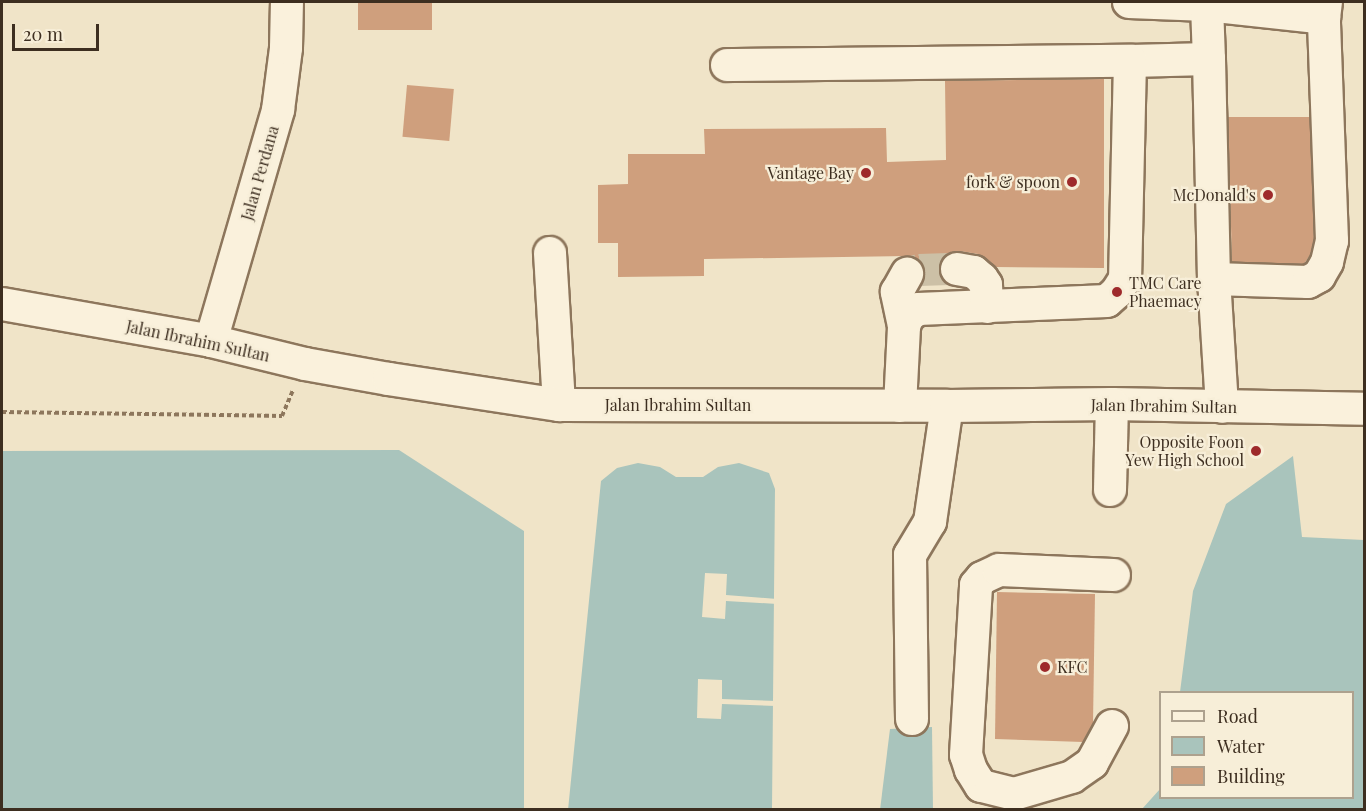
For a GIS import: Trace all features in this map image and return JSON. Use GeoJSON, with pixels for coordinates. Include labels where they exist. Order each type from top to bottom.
{"type":"FeatureCollection","features":[{"type":"Feature","properties":{"kind":"street","name":"Jalan Perdana"},"geometry":{"type":"LineString","coordinates":[[211,342],[278,110],[286,48],[287,2]]}},
{"type":"Feature","properties":{"kind":"street"},"geometry":{"type":"LineString","coordinates":[[1129,2],[1325,10],[1332,241],[1327,262],[1319,276],[1308,282],[1214,279]]}},
{"type":"Feature","properties":{"kind":"street"},"geometry":{"type":"LineString","coordinates":[[1207,5],[1214,279],[1222,407]]}},
{"type":"Feature","properties":{"kind":"street"},"geometry":{"type":"LineString","coordinates":[[727,65],[1209,59]]}},
{"type":"Feature","properties":{"kind":"street"},"geometry":{"type":"LineString","coordinates":[[904,326],[908,316],[918,309],[1107,301],[1117,292],[1125,279],[1130,61]]}},
{"type":"Feature","properties":{"kind":"street"},"geometry":{"type":"LineString","coordinates":[[550,253],[560,405]]}},
{"type":"Feature","properties":{"kind":"street"},"geometry":{"type":"LineString","coordinates":[[957,269],[974,272],[982,279],[986,285],[987,307]]}},
{"type":"Feature","properties":{"kind":"street"},"geometry":{"type":"LineString","coordinates":[[900,406],[904,326],[897,292],[907,274]]}},
{"type":"Feature","properties":{"kind":"street","name":"Jalan Ibrahim Sultan"},"geometry":{"type":"LineString","coordinates":[[2,304],[211,342],[305,364],[503,398],[560,405],[1112,404],[1365,409]]}},
{"type":"Feature","properties":{"kind":"street"},"geometry":{"type":"LineString","coordinates":[[1110,490],[1112,404]]}},
{"type":"Feature","properties":{"kind":"street"},"geometry":{"type":"LineString","coordinates":[[912,719],[910,555],[930,522],[947,406]]}},
{"type":"Feature","properties":{"kind":"street"},"geometry":{"type":"LineString","coordinates":[[1112,726],[1092,763],[1072,777],[1014,794],[981,786],[970,770],[966,755],[976,585],[982,578],[999,570],[1114,574]]}},
{"type":"Feature","properties":{"kind":"path"},"geometry":{"type":"LineString","coordinates":[[2,412],[282,416],[305,364]]}},
{"type":"Feature","properties":{"kind":"water"},"geometry":{"type":"Polygon","coordinates":[[[399,450],[524,531],[524,809],[2,809],[2,451],[399,450]]]}},
{"type":"Feature","properties":{"kind":"water"},"geometry":{"type":"Polygon","coordinates":[[[1293,456],[1302,537],[1364,540],[1364,809],[1142,809],[1159,790],[1159,799],[1354,799],[1354,691],[1180,691],[1193,591],[1226,504],[1293,456]]]}},
{"type":"Feature","properties":{"kind":"water"},"geometry":{"type":"Polygon","coordinates":[[[638,463],[660,467],[676,477],[703,477],[718,467],[739,463],[769,473],[775,489],[772,809],[568,810],[601,481],[617,468],[638,463]]]}},
{"type":"Feature","properties":{"kind":"water"},"geometry":{"type":"Polygon","coordinates":[[[932,727],[933,809],[880,810],[890,729],[932,727]]]}},
{"type":"Feature","properties":{"kind":"pier"},"geometry":{"type":"Polygon","coordinates":[[[705,573],[727,574],[726,595],[777,599],[777,604],[726,601],[725,619],[702,617],[705,573]]]}},
{"type":"Feature","properties":{"kind":"pier"},"geometry":{"type":"Polygon","coordinates":[[[698,679],[722,680],[722,699],[776,701],[776,706],[722,704],[721,719],[697,718],[698,679]]]}},
{"type":"Feature","properties":{"kind":"building"},"geometry":{"type":"Polygon","coordinates":[[[358,2],[432,2],[432,30],[358,30],[358,2]]]}},
{"type":"Feature","properties":{"kind":"building","name":"Vantage Bay"},"geometry":{"type":"Polygon","coordinates":[[[1104,79],[1104,268],[995,267],[978,254],[960,251],[951,252],[944,257],[939,266],[923,266],[916,259],[907,256],[704,259],[704,276],[618,277],[618,243],[598,243],[598,185],[628,184],[628,154],[705,154],[704,129],[886,128],[887,162],[946,160],[945,81],[1104,79]]]}},
{"type":"Feature","properties":{"kind":"building"},"geometry":{"type":"Polygon","coordinates":[[[407,85],[454,89],[449,141],[402,137],[407,85]]]}},
{"type":"Feature","properties":{"kind":"building","name":"McDonald's"},"geometry":{"type":"Polygon","coordinates":[[[1228,117],[1310,117],[1314,239],[1310,255],[1304,264],[1232,262],[1228,117]]]}},
{"type":"Feature","properties":{"kind":"building","name":"KFC"},"geometry":{"type":"Polygon","coordinates":[[[997,592],[1095,594],[1093,724],[1083,742],[995,739],[997,592]]]}},
{"type":"Feature","properties":{"kind":"tunnel"},"geometry":{"type":"LineString","coordinates":[[907,274],[919,270],[957,269]]}},
{"type":"Feature","properties":{"kind":"place","name":"Vantage Bay"},"geometry":{"type":"Point","coordinates":[866,173]}},
{"type":"Feature","properties":{"kind":"place","name":"fork & spoon"},"geometry":{"type":"Point","coordinates":[1072,182]}},
{"type":"Feature","properties":{"kind":"place","name":"McDonald's"},"geometry":{"type":"Point","coordinates":[1268,195]}},
{"type":"Feature","properties":{"kind":"place","name":"TMC Care Phaemacy"},"geometry":{"type":"Point","coordinates":[1117,292]}},
{"type":"Feature","properties":{"kind":"place","name":"Opposite Foon Yew High School"},"geometry":{"type":"Point","coordinates":[1256,451]}},
{"type":"Feature","properties":{"kind":"place","name":"KFC"},"geometry":{"type":"Point","coordinates":[1045,667]}}]}
